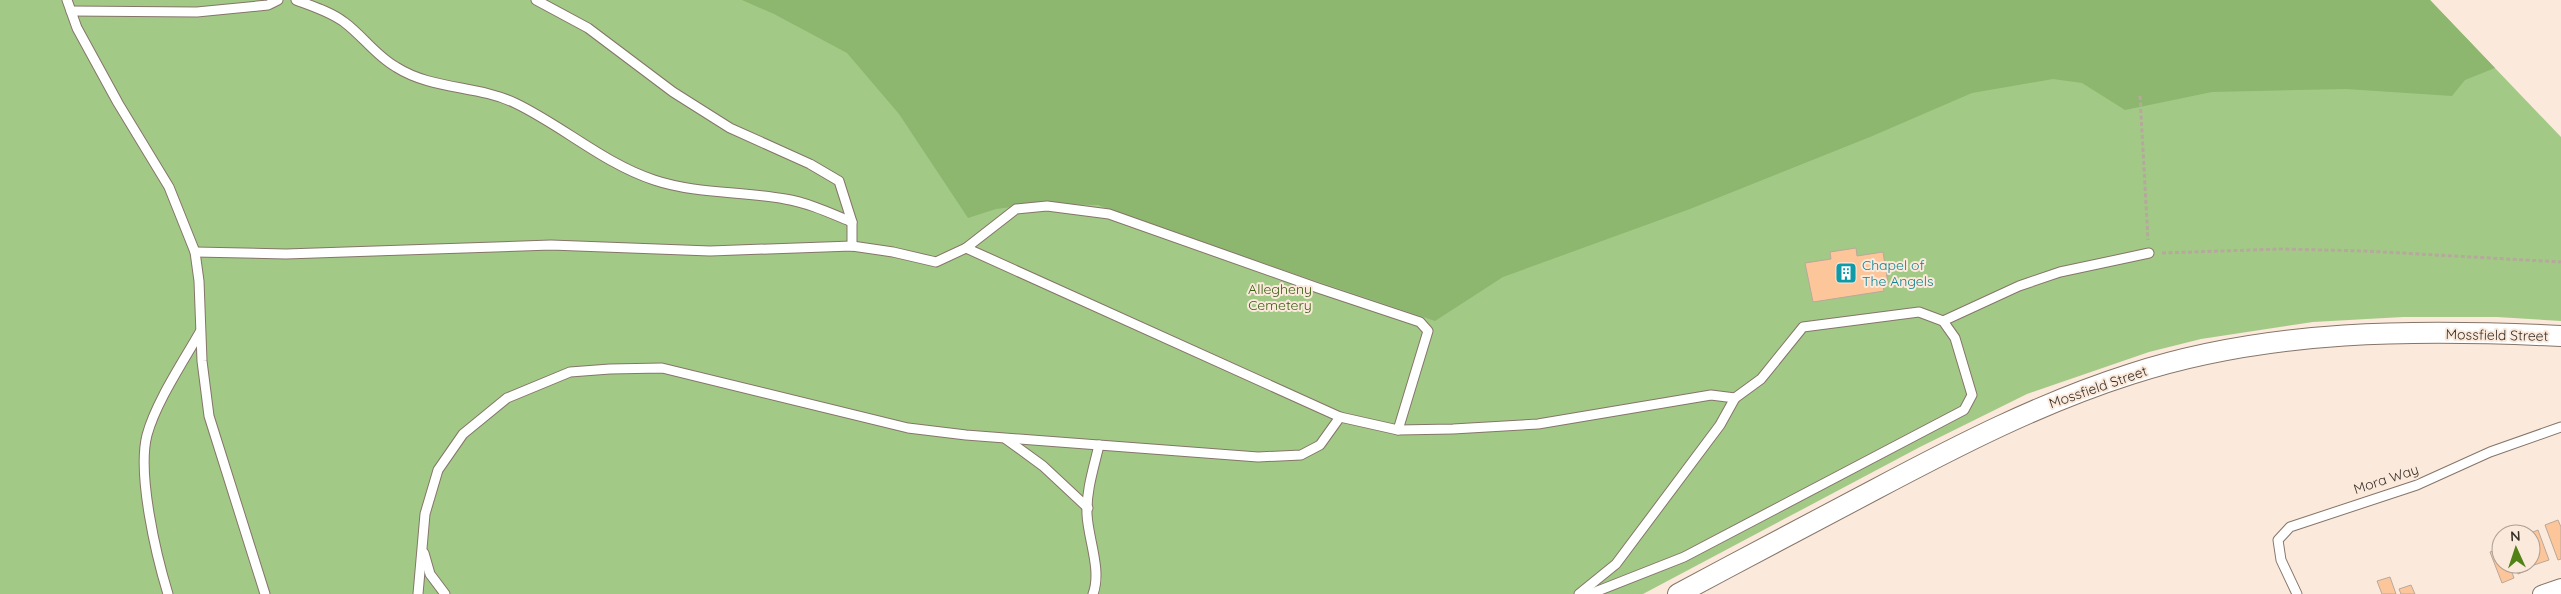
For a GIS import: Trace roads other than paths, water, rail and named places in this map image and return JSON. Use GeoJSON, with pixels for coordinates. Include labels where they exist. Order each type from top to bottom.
{"type":"FeatureCollection","features":[{"type":"Feature","properties":{"kind":"street","name":"Mossfield Street"},"geometry":{"type":"LineString","coordinates":[[1678,594],[1974,437],[2053,402],[2133,373],[2254,346],[2294,340],[2393,334],[2496,333],[2561,336]]}},
{"type":"Feature","properties":{"kind":"street"},"geometry":{"type":"LineString","coordinates":[[2541,594],[2561,587]]}},
{"type":"Feature","properties":{"kind":"lane"},"geometry":{"type":"LineString","coordinates":[[67,0],[77,28],[118,103],[169,187],[195,252],[200,330],[209,416],[265,594]]}},
{"type":"Feature","properties":{"kind":"lane"},"geometry":{"type":"LineString","coordinates":[[71,11],[198,12],[268,5],[278,0]]}},
{"type":"Feature","properties":{"kind":"lane"},"geometry":{"type":"LineString","coordinates":[[296,0],[344,22],[395,67],[430,82],[470,88],[514,102],[613,163],[654,180],[692,190],[785,199],[815,206],[852,222]]}},
{"type":"Feature","properties":{"kind":"lane"},"geometry":{"type":"LineString","coordinates":[[536,0],[588,28],[673,92],[730,128],[810,164],[839,181],[852,222],[852,246]]}},
{"type":"Feature","properties":{"kind":"lane"},"geometry":{"type":"LineString","coordinates":[[195,252],[286,254],[551,245],[710,251],[852,246],[893,252],[936,262],[966,248],[1016,209],[1047,206],[1109,214],[1420,322],[1428,331],[1398,430]]}},
{"type":"Feature","properties":{"kind":"lane"},"geometry":{"type":"LineString","coordinates":[[966,248],[1340,417],[1398,430],[1538,424],[1711,395],[1735,398]]}},
{"type":"Feature","properties":{"kind":"lane"},"geometry":{"type":"LineString","coordinates":[[1943,321],[2019,286],[2060,272],[2149,253]]}},
{"type":"Feature","properties":{"kind":"lane"},"geometry":{"type":"LineString","coordinates":[[1579,594],[1616,564],[1720,425],[1735,398],[1761,379],[1803,328],[1919,312],[1943,321],[1954,338],[1972,395],[1964,410],[1684,556],[1590,594]]}},
{"type":"Feature","properties":{"kind":"lane"},"geometry":{"type":"LineString","coordinates":[[168,594],[146,490],[145,462],[148,435],[164,397],[200,330]]}},
{"type":"Feature","properties":{"kind":"lane"},"geometry":{"type":"LineString","coordinates":[[418,594],[425,514],[438,470],[463,434],[507,398],[570,372],[662,368],[908,428],[1006,438],[1258,457],[1301,455],[1320,445],[1340,417]]}},
{"type":"Feature","properties":{"kind":"lane","name":"Mora Way"},"geometry":{"type":"LineString","coordinates":[[2297,594],[2281,560],[2278,540],[2290,527],[2417,485],[2490,452],[2561,427]]}},
{"type":"Feature","properties":{"kind":"lane"},"geometry":{"type":"LineString","coordinates":[[1006,438],[1043,466],[1088,508]]}},
{"type":"Feature","properties":{"kind":"lane"},"geometry":{"type":"LineString","coordinates":[[1093,594],[1096,587],[1095,568],[1088,508],[1099,445]]}},
{"type":"Feature","properties":{"kind":"lane"},"geometry":{"type":"LineString","coordinates":[[422,546],[430,574],[445,594]]}},
{"type":"Feature","properties":{"kind":"place","name":"Chapel of The Angels"},"geometry":{"type":"Point","coordinates":[1846,273]}},
{"type":"Feature","properties":{"kind":"park label","name":"Allegheny Cemetery"},"geometry":{"type":"Point","coordinates":[1280,298]}}]}
